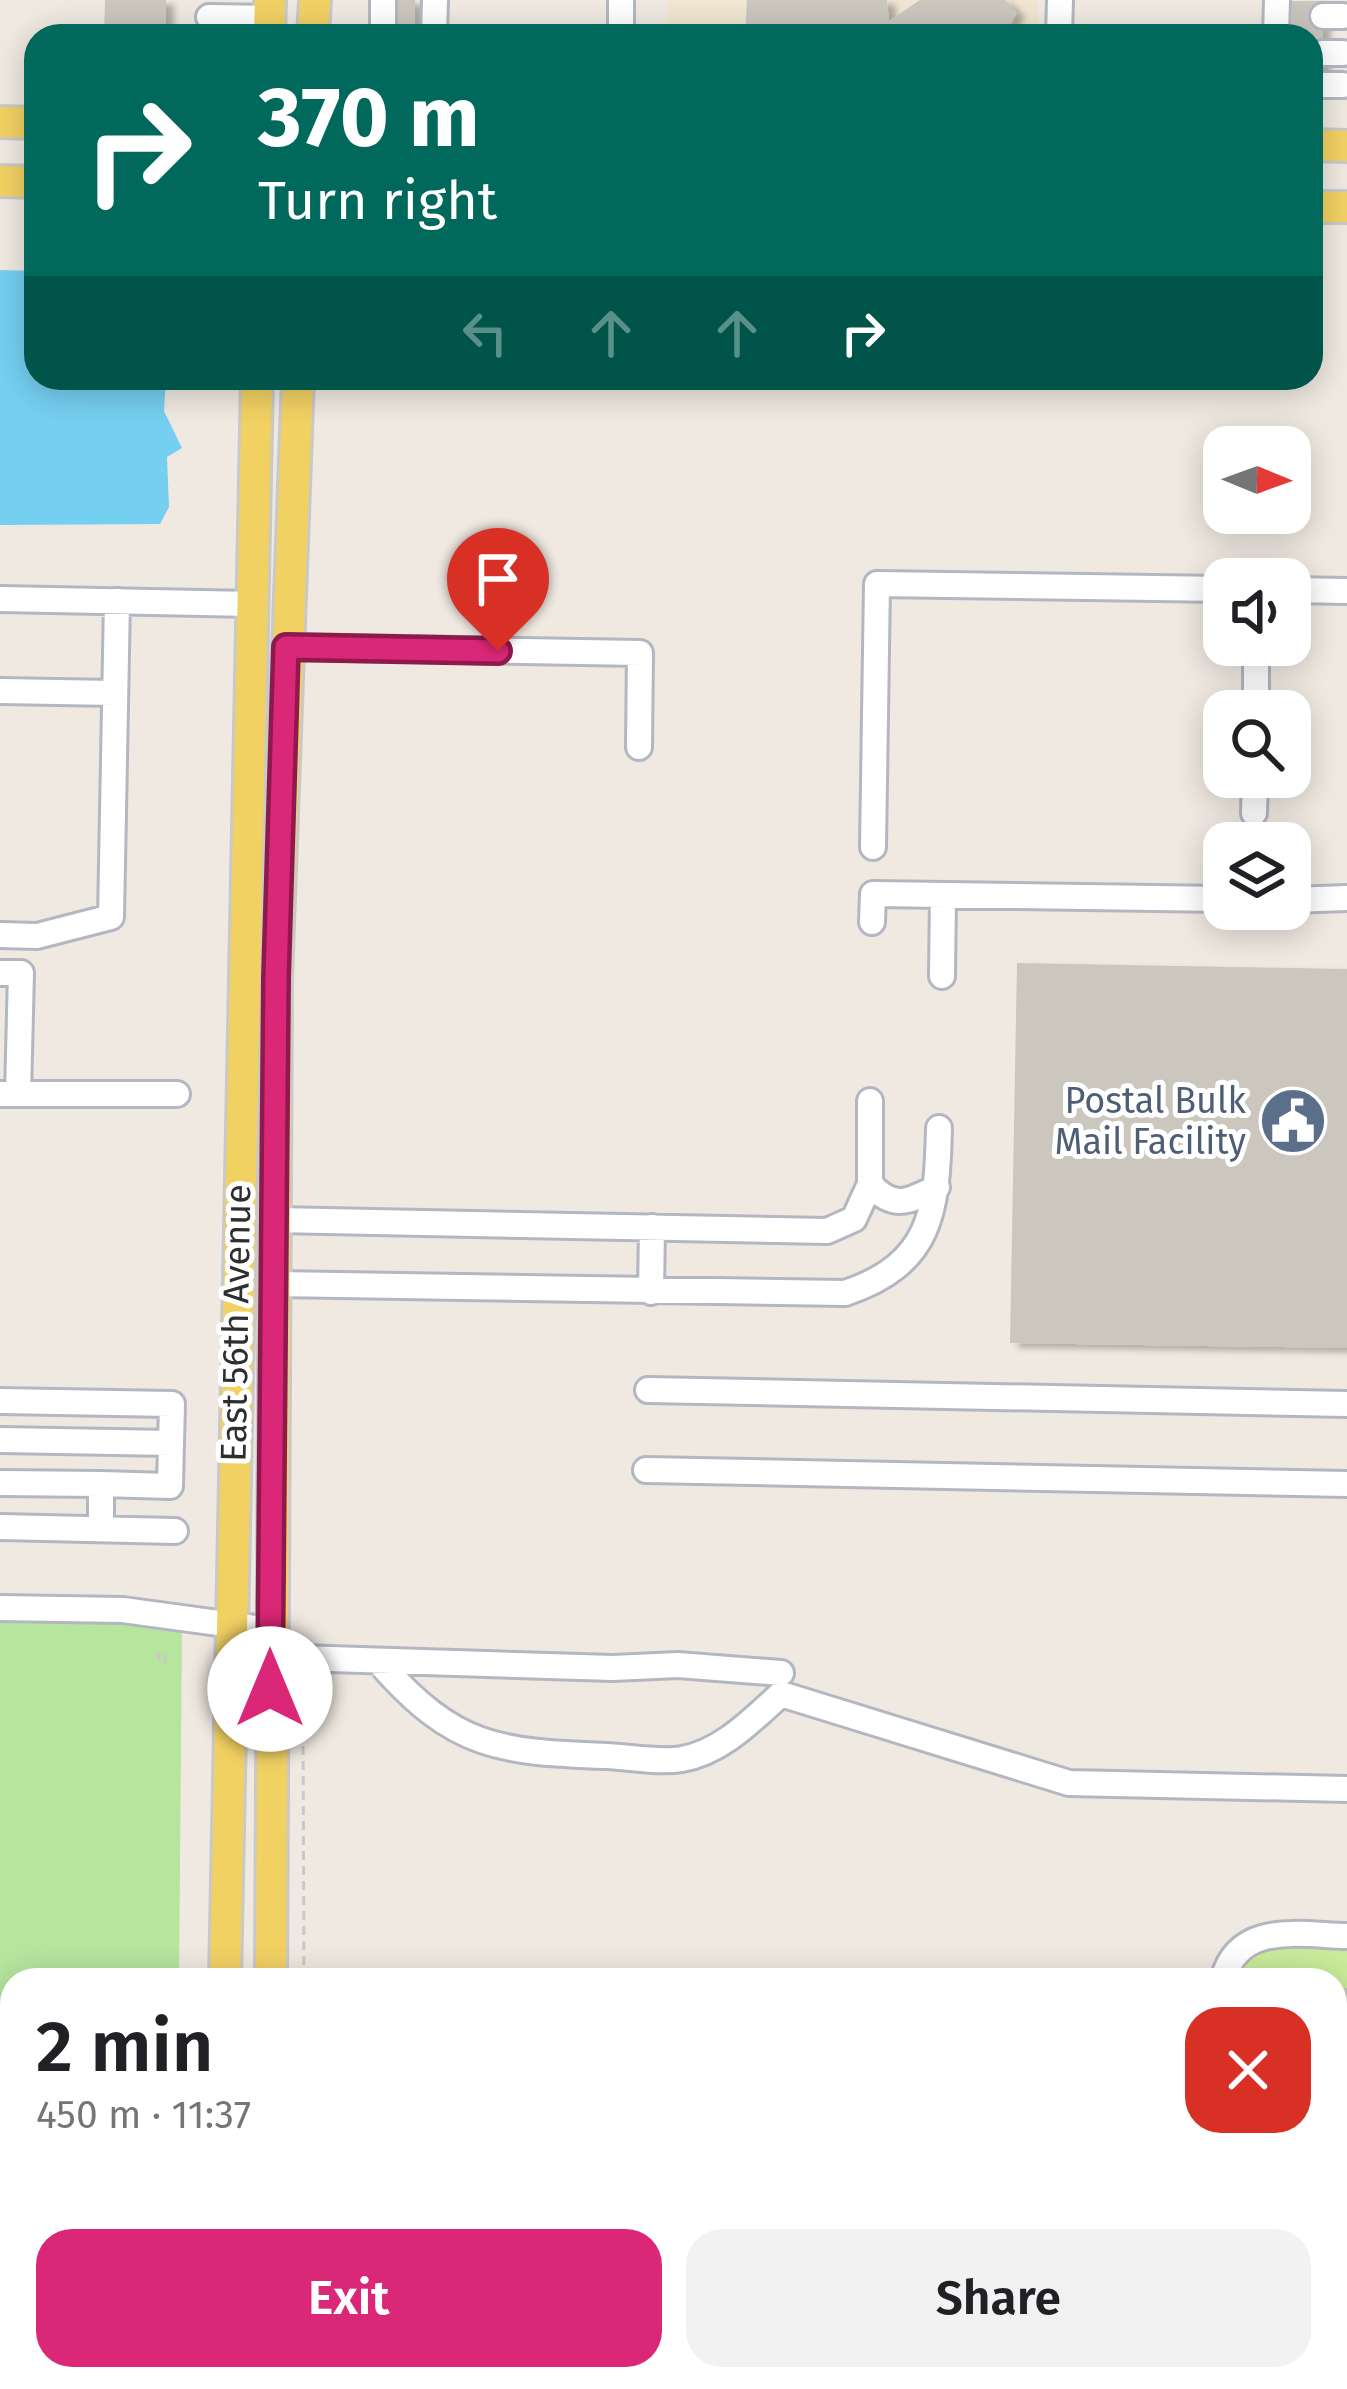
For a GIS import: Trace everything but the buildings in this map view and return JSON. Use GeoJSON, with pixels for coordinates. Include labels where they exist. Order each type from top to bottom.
{"type":"FeatureCollection","features":[{"type":"Feature","properties":{"kind":"main road"},"geometry":{"type":"LineString","coordinates":[[248,390],[256,423]]}},
{"type":"Feature","properties":{"kind":"main road","name":"East 56th Avenue"},"geometry":{"type":"LineString","coordinates":[[225,1968],[257,390]]}},
{"type":"Feature","properties":{"kind":"main road","name":"East 56th Avenue"},"geometry":{"type":"LineString","coordinates":[[271,1968],[276,978],[286,647],[300,390]]}},
{"type":"Feature","properties":{"kind":"street"},"geometry":{"type":"LineString","coordinates":[[209,17],[270,18]]}},
{"type":"Feature","properties":{"kind":"street"},"geometry":{"type":"LineString","coordinates":[[1323,85],[1342,85]]}},
{"type":"Feature","properties":{"kind":"street"},"geometry":{"type":"LineString","coordinates":[[873,847],[877,584],[1203,590]]}},
{"type":"Feature","properties":{"kind":"street"},"geometry":{"type":"LineString","coordinates":[[1311,590],[1347,591]]}},
{"type":"Feature","properties":{"kind":"street"},"geometry":{"type":"LineString","coordinates":[[0,599],[252,604]]}},
{"type":"Feature","properties":{"kind":"street"},"geometry":{"type":"LineString","coordinates":[[0,935],[37,936],[111,917],[117,601]]}},
{"type":"Feature","properties":{"kind":"street"},"geometry":{"type":"LineString","coordinates":[[286,647],[640,653],[640,747]]}},
{"type":"Feature","properties":{"kind":"street"},"geometry":{"type":"LineString","coordinates":[[0,691],[115,693]]}},
{"type":"Feature","properties":{"kind":"street"},"geometry":{"type":"LineString","coordinates":[[1254,798],[1254,813]]}},
{"type":"Feature","properties":{"kind":"street"},"geometry":{"type":"LineString","coordinates":[[872,922],[873,895],[1203,899]]}},
{"type":"Feature","properties":{"kind":"street"},"geometry":{"type":"LineString","coordinates":[[942,976],[943,896]]}},
{"type":"Feature","properties":{"kind":"street"},"geometry":{"type":"LineString","coordinates":[[1311,899],[1347,898]]}},
{"type":"Feature","properties":{"kind":"street"},"geometry":{"type":"LineString","coordinates":[[0,973],[20,973],[9,1094],[177,1094]]}},
{"type":"Feature","properties":{"kind":"street"},"geometry":{"type":"LineString","coordinates":[[276,1220],[826,1231],[854,1219],[870,1184],[870,1101]]}},
{"type":"Feature","properties":{"kind":"street"},"geometry":{"type":"LineString","coordinates":[[276,1284],[845,1293],[882,1281],[912,1252],[929,1224],[937,1187],[939,1128]]}},
{"type":"Feature","properties":{"kind":"street"},"geometry":{"type":"LineString","coordinates":[[870,1184],[884,1200],[907,1203],[937,1187]]}},
{"type":"Feature","properties":{"kind":"street"},"geometry":{"type":"LineString","coordinates":[[651,1292],[652,1227]]}},
{"type":"Feature","properties":{"kind":"street"},"geometry":{"type":"LineString","coordinates":[[648,1390],[1347,1404]]}},
{"type":"Feature","properties":{"kind":"street"},"geometry":{"type":"LineString","coordinates":[[0,1401],[172,1404],[170,1486],[0,1483]]}},
{"type":"Feature","properties":{"kind":"street"},"geometry":{"type":"LineString","coordinates":[[0,1440],[171,1443]]}},
{"type":"Feature","properties":{"kind":"street"},"geometry":{"type":"LineString","coordinates":[[646,1470],[1347,1484]]}},
{"type":"Feature","properties":{"kind":"street"},"geometry":{"type":"LineString","coordinates":[[100,1529],[101,1484]]}},
{"type":"Feature","properties":{"kind":"street"},"geometry":{"type":"LineString","coordinates":[[0,1527],[175,1531]]}},
{"type":"Feature","properties":{"kind":"street"},"geometry":{"type":"LineString","coordinates":[[0,1608],[123,1610],[270,1630],[299,1658],[614,1668],[679,1665],[717,1672],[782,1673]]}},
{"type":"Feature","properties":{"kind":"street"},"geometry":{"type":"LineString","coordinates":[[379,1662],[438,1721],[482,1744],[549,1754],[682,1759],[733,1737],[781,1694],[1069,1783],[1347,1789]]}},
{"type":"Feature","properties":{"kind":"street"},"geometry":{"type":"LineString","coordinates":[[1226,1968],[1241,1945],[1279,1934],[1347,1936]]}},
{"type":"Feature","properties":{"kind":"path"},"geometry":{"type":"LineString","coordinates":[[162,1662],[164,1643]]}},
{"type":"Feature","properties":{"kind":"path"},"geometry":{"type":"LineString","coordinates":[[304,1968],[303,1721],[310,1686]]}},
{"type":"Feature","properties":{"kind":"shaded area"},"geometry":{"type":"Polygon","coordinates":[[[668,0],[1038,0],[1037,24],[667,24],[668,0]]]}},
{"type":"Feature","properties":{"kind":"green space"},"geometry":{"type":"Polygon","coordinates":[[[0,1617],[182,1626],[179,1968],[0,1968],[0,1617]]]}},
{"type":"Feature","properties":{"kind":"green space"},"geometry":{"type":"Polygon","coordinates":[[[1347,1936],[1347,1968],[1229,1968],[1241,1945],[1347,1936]]]}},
{"type":"Feature","properties":{"kind":"water"},"geometry":{"type":"Polygon","coordinates":[[[0,270],[24,271],[24,390],[165,390],[164,411],[182,448],[167,457],[169,507],[160,524],[0,525],[0,270]]]}},
{"type":"Feature","properties":{"kind":"tunnel"},"geometry":{"type":"LineString","coordinates":[[1292,17],[1323,16]]}},
{"type":"Feature","properties":{"kind":"place","name":"Postal Bulk Mail Facility"},"geometry":{"type":"Point","coordinates":[1293,1121]}},
{"type":"Feature","properties":{"kind":"route"},"geometry":{"type":"LineString","coordinates":[[270,1689],[276,978],[286,647],[498,651]]}}]}
